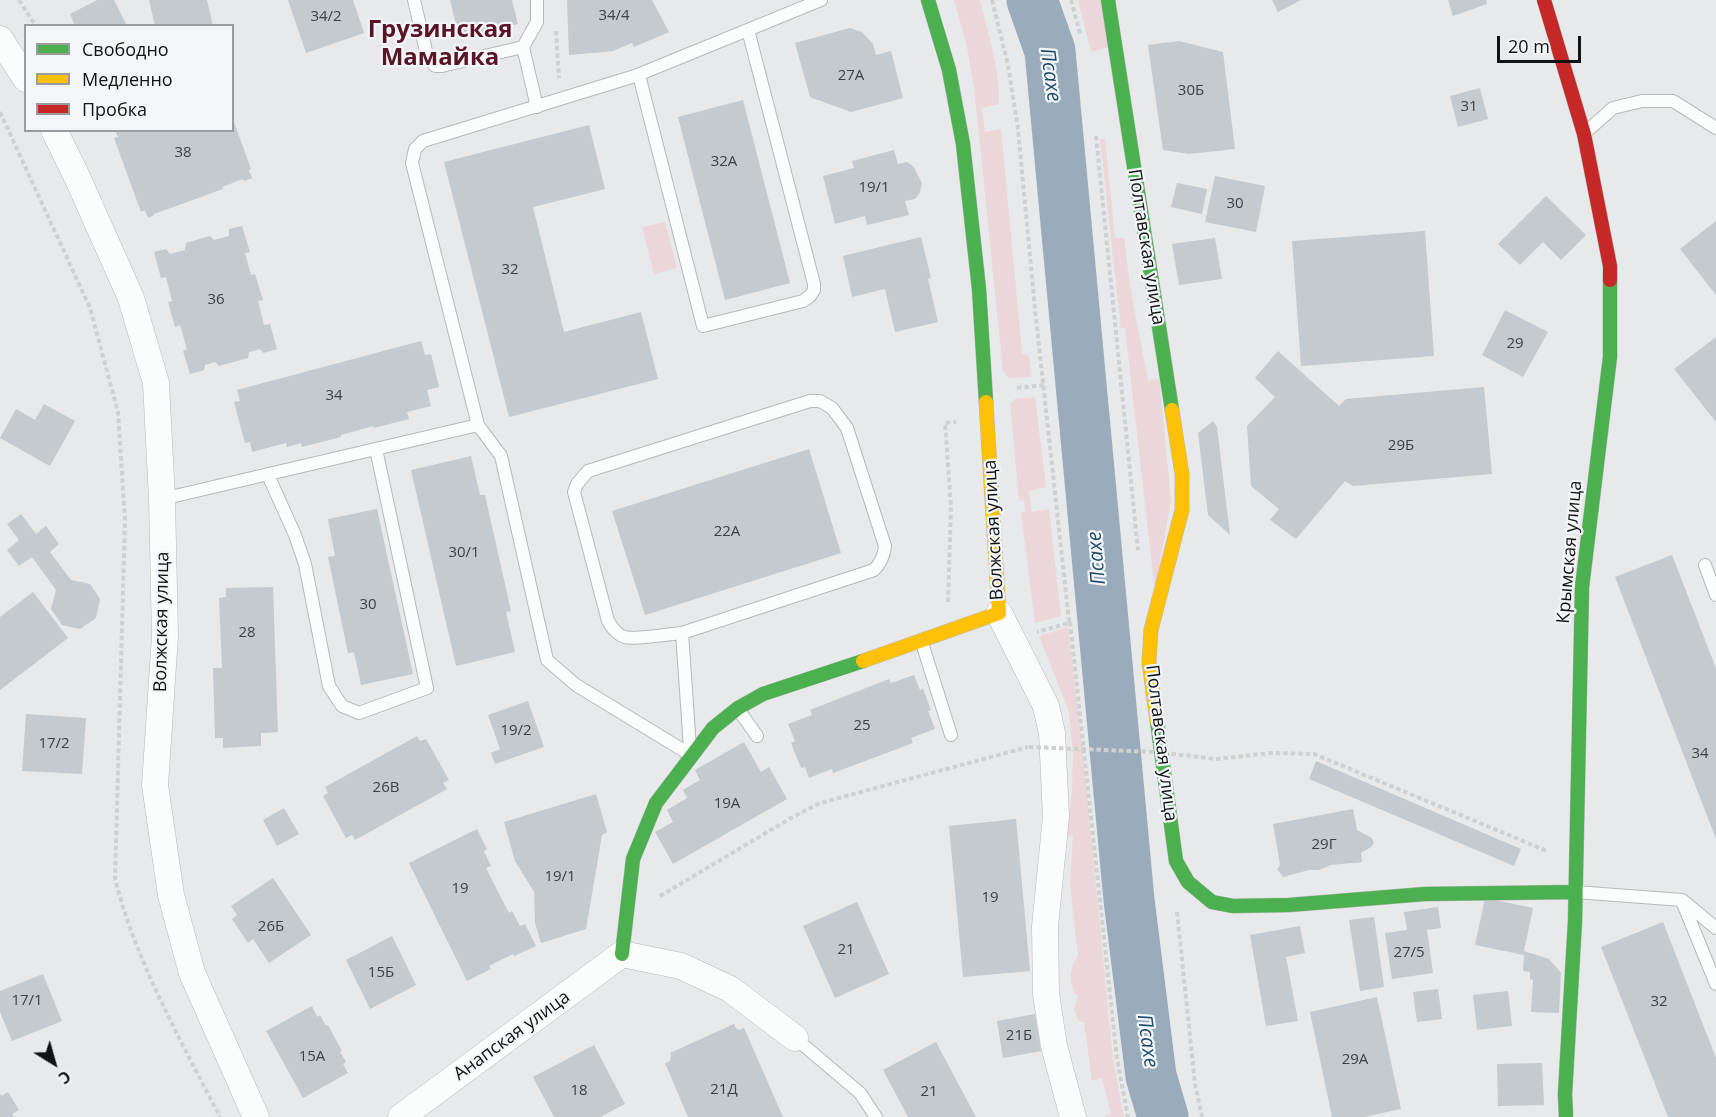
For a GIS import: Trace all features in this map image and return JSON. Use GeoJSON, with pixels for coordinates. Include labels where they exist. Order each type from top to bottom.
{"type":"FeatureCollection","features":[{"type":"Feature","properties":{"kind":"street","name":"Волжская улица"},"geometry":{"type":"LineString","coordinates":[[622,954],[633,860],[656,803],[713,728],[738,708],[763,694],[999,613],[979,289],[963,144],[949,70],[928,0]]}},
{"type":"Feature","properties":{"kind":"street","name":"Полтавская улица"},"geometry":{"type":"LineString","coordinates":[[1108,0],[1182,474],[1182,510],[1151,630],[1149,662],[1176,861],[1188,882],[1212,902],[1233,906],[1289,905],[1425,894],[1575,892]]}},
{"type":"Feature","properties":{"kind":"street","name":"Крымская улица"},"geometry":{"type":"LineString","coordinates":[[1544,0],[1584,134],[1610,266],[1610,357],[1582,587],[1575,892],[1564,1094],[1566,1117]]}},
{"type":"Feature","properties":{"kind":"street"},"geometry":{"type":"LineString","coordinates":[[0,39],[24,76]]}},
{"type":"Feature","properties":{"kind":"street","name":"Волжская улица"},"geometry":{"type":"LineString","coordinates":[[55,132],[131,298],[156,383],[162,499],[165,636],[155,785],[171,895],[192,973],[256,1117]]}},
{"type":"Feature","properties":{"kind":"street"},"geometry":{"type":"LineString","coordinates":[[999,613],[1046,706],[1052,733],[1056,817],[1045,926],[1046,994],[1054,1046],[1073,1117]]}},
{"type":"Feature","properties":{"kind":"street"},"geometry":{"type":"LineString","coordinates":[[622,954],[681,966],[730,989],[795,1038]]}},
{"type":"Feature","properties":{"kind":"street","name":"Анапская улица"},"geometry":{"type":"LineString","coordinates":[[401,1117],[622,954]]}},
{"type":"Feature","properties":{"kind":"lane"},"geometry":{"type":"LineString","coordinates":[[414,0],[427,56],[435,66],[523,47]]}},
{"type":"Feature","properties":{"kind":"lane"},"geometry":{"type":"LineString","coordinates":[[537,0],[537,22],[523,47],[537,107]]}},
{"type":"Feature","properties":{"kind":"lane"},"geometry":{"type":"LineString","coordinates":[[691,756],[576,685],[547,660],[501,456],[478,425],[412,163],[416,149],[423,141],[639,75],[821,0]]}},
{"type":"Feature","properties":{"kind":"lane"},"geometry":{"type":"LineString","coordinates":[[639,75],[703,326],[803,301],[814,290],[814,284],[748,30]]}},
{"type":"Feature","properties":{"kind":"lane"},"geometry":{"type":"LineString","coordinates":[[1584,134],[1613,108],[1642,101],[1673,101],[1716,128]]}},
{"type":"Feature","properties":{"kind":"lane"},"geometry":{"type":"LineString","coordinates":[[810,401],[820,401],[832,408],[847,428],[885,546],[880,564],[874,570],[682,633],[626,638],[612,627],[608,621],[574,492],[577,484],[588,471],[810,401]]}},
{"type":"Feature","properties":{"kind":"lane"},"geometry":{"type":"LineString","coordinates":[[162,499],[478,425]]}},
{"type":"Feature","properties":{"kind":"lane"},"geometry":{"type":"LineString","coordinates":[[267,475],[305,564],[329,686],[342,705],[359,713],[428,688],[375,449]]}},
{"type":"Feature","properties":{"kind":"lane"},"geometry":{"type":"LineString","coordinates":[[1705,565],[1716,595]]}},
{"type":"Feature","properties":{"kind":"lane"},"geometry":{"type":"LineString","coordinates":[[682,633],[691,756]]}},
{"type":"Feature","properties":{"kind":"lane"},"geometry":{"type":"LineString","coordinates":[[921,641],[951,735]]}},
{"type":"Feature","properties":{"kind":"lane"},"geometry":{"type":"LineString","coordinates":[[738,708],[757,735]]}},
{"type":"Feature","properties":{"kind":"lane"},"geometry":{"type":"LineString","coordinates":[[1575,892],[1682,900],[1716,928]]}},
{"type":"Feature","properties":{"kind":"lane"},"geometry":{"type":"LineString","coordinates":[[1682,900],[1716,984]]}},
{"type":"Feature","properties":{"kind":"lane"},"geometry":{"type":"LineString","coordinates":[[795,1038],[860,1093],[876,1117]]}},
{"type":"Feature","properties":{"kind":"path"},"geometry":{"type":"LineString","coordinates":[[19,0],[35,24]]}},
{"type":"Feature","properties":{"kind":"path"},"geometry":{"type":"LineString","coordinates":[[992,0],[1008,65],[1018,129],[1035,309],[1117,1059],[1128,1117]]}},
{"type":"Feature","properties":{"kind":"path"},"geometry":{"type":"LineString","coordinates":[[1071,0],[1080,37]]}},
{"type":"Feature","properties":{"kind":"path"},"geometry":{"type":"LineString","coordinates":[[556,23],[561,99]]}},
{"type":"Feature","properties":{"kind":"path"},"geometry":{"type":"LineString","coordinates":[[0,112],[90,308],[118,412],[125,520],[115,879],[122,907],[150,974],[220,1117]]}},
{"type":"Feature","properties":{"kind":"path"},"geometry":{"type":"LineString","coordinates":[[1095,133],[1139,561]]}},
{"type":"Feature","properties":{"kind":"path"},"geometry":{"type":"LineString","coordinates":[[1017,388],[1044,385]]}},
{"type":"Feature","properties":{"kind":"path"},"geometry":{"type":"LineString","coordinates":[[945,613],[948,602],[951,507],[945,423],[961,421]]}},
{"type":"Feature","properties":{"kind":"path"},"geometry":{"type":"LineString","coordinates":[[1012,639],[1070,623],[1070,621]]}},
{"type":"Feature","properties":{"kind":"path"},"geometry":{"type":"LineString","coordinates":[[627,916],[820,803],[1029,747],[1156,752],[1216,759],[1272,753],[1314,754],[1575,863]]}},
{"type":"Feature","properties":{"kind":"path"},"geometry":{"type":"LineString","coordinates":[[1160,751],[1161,763]]}},
{"type":"Feature","properties":{"kind":"path"},"geometry":{"type":"LineString","coordinates":[[1177,906],[1196,1084],[1202,1117]]}},
{"type":"Feature","properties":{"kind":"shaded area"},"geometry":{"type":"Polygon","coordinates":[[[954,0],[980,0],[993,52],[998,78],[999,104],[982,108],[985,132],[1001,129],[1022,353],[1029,356],[1031,377],[1008,378],[1003,371],[974,87],[967,47],[954,0]]]}},
{"type":"Feature","properties":{"kind":"shaded area"},"geometry":{"type":"Polygon","coordinates":[[[1078,0],[1100,0],[1109,47],[1091,52],[1078,0]]]}},
{"type":"Feature","properties":{"kind":"shaded area"},"geometry":{"type":"Polygon","coordinates":[[[1100,139],[1105,139],[1115,238],[1124,238],[1130,286],[1148,381],[1159,379],[1171,500],[1155,592],[1125,328],[1121,328],[1100,139]]]}},
{"type":"Feature","properties":{"kind":"shaded area"},"geometry":{"type":"Polygon","coordinates":[[[665,222],[677,268],[654,274],[642,227],[665,222]]]}},
{"type":"Feature","properties":{"kind":"shaded area"},"geometry":{"type":"Polygon","coordinates":[[[1035,397],[1046,487],[1029,491],[1032,512],[1049,509],[1061,616],[1035,623],[1021,512],[1025,511],[1024,500],[1019,501],[1010,403],[1015,399],[1035,397]]]}},
{"type":"Feature","properties":{"kind":"shaded area"},"geometry":{"type":"Polygon","coordinates":[[[1068,627],[1113,1058],[1124,1117],[1103,1117],[1111,1114],[1102,1078],[1092,1081],[1084,1022],[1079,1022],[1074,1009],[1078,995],[1075,994],[1071,984],[1073,965],[1078,956],[1070,885],[1073,835],[1066,836],[1072,791],[1073,755],[1069,712],[1039,636],[1068,627]]]}},
{"type":"Feature","properties":{"kind":"building"},"geometry":{"type":"Polygon","coordinates":[[[97,0],[114,0],[126,24],[74,24],[70,14],[97,0]]]}},
{"type":"Feature","properties":{"kind":"building"},"geometry":{"type":"Polygon","coordinates":[[[149,0],[207,0],[213,24],[155,24],[149,0]]]}},
{"type":"Feature","properties":{"kind":"building"},"geometry":{"type":"Polygon","coordinates":[[[288,0],[353,0],[364,33],[306,53],[288,0]]]}},
{"type":"Feature","properties":{"kind":"building"},"geometry":{"type":"Polygon","coordinates":[[[450,0],[512,0],[518,24],[459,38],[450,0]]]}},
{"type":"Feature","properties":{"kind":"building"},"geometry":{"type":"Polygon","coordinates":[[[567,0],[652,0],[669,32],[634,47],[632,43],[613,51],[569,55],[567,0]]]}},
{"type":"Feature","properties":{"kind":"building"},"geometry":{"type":"Polygon","coordinates":[[[1272,0],[1301,0],[1278,12],[1272,0]]]}},
{"type":"Feature","properties":{"kind":"building"},"geometry":{"type":"Polygon","coordinates":[[[1448,0],[1486,0],[1487,4],[1453,16],[1448,0]]]}},
{"type":"Feature","properties":{"kind":"building"},"geometry":{"type":"Polygon","coordinates":[[[850,28],[862,32],[873,44],[876,55],[891,51],[903,98],[851,112],[810,97],[795,43],[850,28]]]}},
{"type":"Feature","properties":{"kind":"building"},"geometry":{"type":"Polygon","coordinates":[[[1179,41],[1223,52],[1235,149],[1189,154],[1163,150],[1148,45],[1179,41]]]}},
{"type":"Feature","properties":{"kind":"building"},"geometry":{"type":"Polygon","coordinates":[[[1480,88],[1488,119],[1458,127],[1450,96],[1480,88]]]}},
{"type":"Feature","properties":{"kind":"building"},"geometry":{"type":"Polygon","coordinates":[[[743,100],[790,283],[725,300],[678,117],[743,100]]]}},
{"type":"Feature","properties":{"kind":"building"},"geometry":{"type":"Polygon","coordinates":[[[234,122],[252,178],[222,187],[223,189],[148,218],[145,210],[141,212],[114,138],[118,137],[116,132],[234,132],[234,122]]]}},
{"type":"Feature","properties":{"kind":"building"},"geometry":{"type":"Polygon","coordinates":[[[589,125],[605,189],[533,207],[564,332],[641,312],[658,379],[509,417],[444,162],[589,125]]]}},
{"type":"Feature","properties":{"kind":"building"},"geometry":{"type":"Polygon","coordinates":[[[894,150],[898,164],[907,162],[913,166],[922,183],[915,199],[905,201],[909,215],[867,225],[865,216],[835,224],[823,176],[854,168],[852,161],[894,150]]]}},
{"type":"Feature","properties":{"kind":"building"},"geometry":{"type":"Polygon","coordinates":[[[1215,176],[1265,186],[1256,232],[1205,222],[1215,176]]]}},
{"type":"Feature","properties":{"kind":"building"},"geometry":{"type":"Polygon","coordinates":[[[1177,183],[1207,189],[1202,214],[1171,207],[1177,183]]]}},
{"type":"Feature","properties":{"kind":"building"},"geometry":{"type":"Polygon","coordinates":[[[1546,196],[1586,235],[1561,260],[1543,242],[1520,265],[1498,244],[1546,196]]]}},
{"type":"Feature","properties":{"kind":"building"},"geometry":{"type":"Polygon","coordinates":[[[1716,221],[1716,295],[1680,249],[1716,221]]]}},
{"type":"Feature","properties":{"kind":"building"},"geometry":{"type":"Polygon","coordinates":[[[242,226],[250,252],[245,253],[251,275],[255,274],[263,300],[258,301],[264,325],[270,324],[277,349],[263,353],[260,349],[249,352],[248,358],[219,366],[215,362],[205,365],[204,370],[190,374],[183,351],[187,349],[180,325],[175,327],[168,302],[172,301],[166,277],[161,278],[154,252],[166,249],[170,254],[185,250],[186,243],[210,236],[214,240],[229,236],[229,229],[242,226]]]}},
{"type":"Feature","properties":{"kind":"building"},"geometry":{"type":"Polygon","coordinates":[[[1425,231],[1434,356],[1301,366],[1292,241],[1425,231]]]}},
{"type":"Feature","properties":{"kind":"building"},"geometry":{"type":"Polygon","coordinates":[[[921,237],[938,322],[895,332],[885,289],[852,297],[843,256],[921,237]]]}},
{"type":"Feature","properties":{"kind":"building"},"geometry":{"type":"Polygon","coordinates":[[[1215,238],[1222,279],[1179,285],[1172,244],[1215,238]]]}},
{"type":"Feature","properties":{"kind":"building"},"geometry":{"type":"Polygon","coordinates":[[[1505,310],[1548,332],[1523,377],[1482,355],[1505,310]]]}},
{"type":"Feature","properties":{"kind":"building"},"geometry":{"type":"Polygon","coordinates":[[[1716,337],[1716,422],[1674,369],[1716,337]]]}},
{"type":"Feature","properties":{"kind":"building"},"geometry":{"type":"Polygon","coordinates":[[[421,341],[425,355],[431,354],[439,387],[427,390],[431,406],[407,412],[409,419],[374,428],[373,426],[302,447],[301,443],[287,447],[286,443],[252,452],[250,442],[245,443],[234,402],[240,401],[237,390],[421,341]]]}},
{"type":"Feature","properties":{"kind":"building"},"geometry":{"type":"Polygon","coordinates":[[[1278,351],[1339,406],[1346,399],[1484,387],[1492,474],[1353,486],[1345,481],[1296,539],[1270,520],[1279,509],[1251,486],[1247,426],[1275,397],[1255,378],[1278,351]]]}},
{"type":"Feature","properties":{"kind":"building"},"geometry":{"type":"Polygon","coordinates":[[[44,404],[75,421],[50,466],[0,438],[16,409],[35,420],[44,404]]]}},
{"type":"Feature","properties":{"kind":"building"},"geometry":{"type":"Polygon","coordinates":[[[1213,421],[1217,427],[1230,535],[1208,515],[1198,433],[1213,421]]]}},
{"type":"Feature","properties":{"kind":"building"},"geometry":{"type":"Polygon","coordinates":[[[809,449],[841,553],[645,615],[612,511],[809,449]]]}},
{"type":"Feature","properties":{"kind":"building"},"geometry":{"type":"Polygon","coordinates":[[[471,456],[480,495],[485,495],[511,611],[506,612],[515,652],[456,666],[411,470],[471,456]]]}},
{"type":"Feature","properties":{"kind":"building"},"geometry":{"type":"Polygon","coordinates":[[[377,509],[413,674],[361,685],[354,652],[348,653],[328,557],[335,556],[328,519],[377,509]]]}},
{"type":"Feature","properties":{"kind":"building"},"geometry":{"type":"Polygon","coordinates":[[[21,514],[36,534],[46,526],[59,544],[50,552],[71,580],[90,584],[100,599],[96,618],[80,629],[62,625],[51,609],[56,590],[32,557],[19,566],[7,550],[19,540],[7,524],[21,514]]]}},
{"type":"Feature","properties":{"kind":"building"},"geometry":{"type":"Polygon","coordinates":[[[1672,555],[1716,668],[1716,839],[1615,577],[1672,555]]]}},
{"type":"Feature","properties":{"kind":"building"},"geometry":{"type":"Polygon","coordinates":[[[273,587],[278,732],[261,733],[261,746],[223,748],[223,738],[215,738],[213,668],[222,668],[219,598],[226,597],[226,588],[273,587]]]}},
{"type":"Feature","properties":{"kind":"building"},"geometry":{"type":"Polygon","coordinates":[[[33,592],[68,638],[0,690],[0,617],[33,592]]]}},
{"type":"Feature","properties":{"kind":"building"},"geometry":{"type":"Polygon","coordinates":[[[914,675],[920,690],[923,689],[935,729],[911,738],[913,743],[833,773],[832,769],[809,778],[805,767],[801,768],[791,743],[795,741],[788,724],[812,715],[810,710],[889,679],[891,683],[914,675]]]}},
{"type":"Feature","properties":{"kind":"building"},"geometry":{"type":"Polygon","coordinates":[[[528,701],[544,747],[495,764],[491,753],[500,749],[488,715],[528,701]]]}},
{"type":"Feature","properties":{"kind":"building"},"geometry":{"type":"Polygon","coordinates":[[[26,714],[86,718],[82,774],[22,771],[26,714]]]}},
{"type":"Feature","properties":{"kind":"building"},"geometry":{"type":"Polygon","coordinates":[[[417,736],[420,741],[426,739],[449,780],[443,783],[447,789],[355,840],[352,835],[346,838],[323,796],[328,793],[325,787],[417,736]]]}},
{"type":"Feature","properties":{"kind":"building"},"geometry":{"type":"Polygon","coordinates":[[[744,742],[761,772],[769,767],[787,799],[673,864],[655,832],[673,822],[667,810],[687,798],[683,790],[700,780],[695,770],[744,742]]]}},
{"type":"Feature","properties":{"kind":"building"},"geometry":{"type":"Polygon","coordinates":[[[1316,761],[1521,849],[1514,866],[1309,779],[1316,761]]]}},
{"type":"Feature","properties":{"kind":"building"},"geometry":{"type":"Polygon","coordinates":[[[596,794],[607,832],[602,835],[586,929],[541,943],[535,923],[534,892],[515,861],[504,822],[596,794]]]}},
{"type":"Feature","properties":{"kind":"building"},"geometry":{"type":"Polygon","coordinates":[[[284,808],[299,834],[277,846],[263,820],[284,808]]]}},
{"type":"Feature","properties":{"kind":"building"},"geometry":{"type":"Polygon","coordinates":[[[1353,809],[1357,830],[1372,838],[1374,843],[1361,853],[1362,862],[1331,865],[1319,870],[1309,870],[1283,877],[1277,869],[1280,865],[1273,824],[1353,809]]]}},
{"type":"Feature","properties":{"kind":"building"},"geometry":{"type":"Polygon","coordinates":[[[1016,819],[1030,971],[963,977],[949,826],[1016,819]]]}},
{"type":"Feature","properties":{"kind":"building"},"geometry":{"type":"Polygon","coordinates":[[[477,829],[487,849],[484,851],[491,866],[486,868],[509,913],[512,911],[520,926],[525,924],[536,946],[489,966],[491,969],[467,981],[409,863],[477,829]]]}},
{"type":"Feature","properties":{"kind":"building"},"geometry":{"type":"Polygon","coordinates":[[[273,878],[311,935],[269,963],[253,939],[248,943],[232,919],[237,915],[231,906],[273,878]]]}},
{"type":"Feature","properties":{"kind":"building"},"geometry":{"type":"Polygon","coordinates":[[[1485,898],[1533,908],[1524,951],[1549,959],[1561,973],[1559,1013],[1531,1012],[1533,980],[1530,979],[1530,972],[1523,971],[1524,955],[1475,945],[1485,898]]]}},
{"type":"Feature","properties":{"kind":"building"},"geometry":{"type":"Polygon","coordinates":[[[857,902],[889,974],[835,998],[803,926],[857,902]]]}},
{"type":"Feature","properties":{"kind":"building"},"geometry":{"type":"Polygon","coordinates":[[[1438,907],[1441,928],[1427,930],[1433,973],[1392,979],[1385,933],[1407,930],[1404,912],[1438,907]]]}},
{"type":"Feature","properties":{"kind":"building"},"geometry":{"type":"Polygon","coordinates":[[[1374,917],[1384,987],[1360,991],[1349,920],[1374,917]]]}},
{"type":"Feature","properties":{"kind":"building"},"geometry":{"type":"Polygon","coordinates":[[[1663,922],[1716,1058],[1716,1117],[1668,1117],[1601,947],[1663,922]]]}},
{"type":"Feature","properties":{"kind":"building"},"geometry":{"type":"Polygon","coordinates":[[[1300,926],[1305,953],[1286,957],[1298,1021],[1266,1026],[1250,935],[1300,926]]]}},
{"type":"Feature","properties":{"kind":"building"},"geometry":{"type":"Polygon","coordinates":[[[392,936],[416,985],[370,1009],[346,960],[392,936]]]}},
{"type":"Feature","properties":{"kind":"building"},"geometry":{"type":"Polygon","coordinates":[[[43,974],[62,1021],[12,1041],[0,1012],[0,991],[43,974]]]}},
{"type":"Feature","properties":{"kind":"building"},"geometry":{"type":"Polygon","coordinates":[[[1438,989],[1442,1019],[1417,1022],[1413,992],[1438,989]]]}},
{"type":"Feature","properties":{"kind":"building"},"geometry":{"type":"Polygon","coordinates":[[[1508,991],[1512,1026],[1477,1030],[1473,995],[1508,991]]]}},
{"type":"Feature","properties":{"kind":"building"},"geometry":{"type":"Polygon","coordinates":[[[1377,997],[1401,1109],[1364,1117],[1332,1117],[1310,1012],[1377,997]]]}},
{"type":"Feature","properties":{"kind":"building"},"geometry":{"type":"Polygon","coordinates":[[[312,1006],[317,1017],[320,1015],[326,1026],[328,1025],[342,1051],[340,1052],[346,1062],[343,1064],[348,1073],[303,1098],[266,1031],[312,1006]]]}},
{"type":"Feature","properties":{"kind":"building"},"geometry":{"type":"Polygon","coordinates":[[[1035,1014],[1041,1051],[1003,1058],[997,1021],[1035,1014]]]}},
{"type":"Feature","properties":{"kind":"building"},"geometry":{"type":"Polygon","coordinates":[[[734,1024],[739,1030],[744,1028],[783,1117],[688,1117],[665,1063],[670,1061],[670,1053],[734,1024]]]}},
{"type":"Feature","properties":{"kind":"building"},"geometry":{"type":"Polygon","coordinates":[[[936,1042],[976,1117],[908,1117],[883,1070],[936,1042]]]}},
{"type":"Feature","properties":{"kind":"building"},"geometry":{"type":"Polygon","coordinates":[[[594,1045],[625,1104],[600,1117],[554,1117],[533,1077],[594,1045]]]}},
{"type":"Feature","properties":{"kind":"building"},"geometry":{"type":"Polygon","coordinates":[[[1542,1063],[1544,1105],[1498,1106],[1497,1064],[1542,1063]]]}},
{"type":"Feature","properties":{"kind":"building"},"geometry":{"type":"Polygon","coordinates":[[[8,1092],[19,1110],[12,1114],[14,1117],[0,1117],[0,1094],[2,1096],[8,1092]]]}},
{"type":"Feature","properties":{"kind":"waterway","name":"Псахе"},"geometry":{"type":"LineString","coordinates":[[1032,0],[1050,51],[1129,900],[1151,1076],[1163,1117]]}},
{"type":"Feature","properties":{"kind":"traffic: fast"},"geometry":{"type":"LineString","coordinates":[[928,0],[949,70],[963,144],[979,289],[986,402]]}},
{"type":"Feature","properties":{"kind":"traffic: fast"},"geometry":{"type":"LineString","coordinates":[[1108,0],[1172,410]]}},
{"type":"Feature","properties":{"kind":"traffic: fast"},"geometry":{"type":"LineString","coordinates":[[1566,1117],[1565,1094],[1575,921],[1582,587],[1610,357],[1610,280]]}},
{"type":"Feature","properties":{"kind":"traffic: fast"},"geometry":{"type":"LineString","coordinates":[[622,954],[633,859],[656,803],[713,728],[738,708],[763,694],[863,661]]}},
{"type":"Feature","properties":{"kind":"traffic: fast"},"geometry":{"type":"LineString","coordinates":[[1157,721],[1176,861],[1188,882],[1212,902],[1233,906],[1289,905],[1425,894],[1575,892]]}},
{"type":"Feature","properties":{"kind":"traffic: slow"},"geometry":{"type":"LineString","coordinates":[[863,661],[999,613],[986,402]]}},
{"type":"Feature","properties":{"kind":"traffic: slow"},"geometry":{"type":"LineString","coordinates":[[1157,721],[1149,662],[1151,630],[1182,510],[1182,474],[1172,410]]}},
{"type":"Feature","properties":{"kind":"traffic: jam"},"geometry":{"type":"LineString","coordinates":[[1544,0],[1584,134],[1610,266],[1610,280]]}},
{"type":"Feature","properties":{"kind":"district","name":"Грузинская Мамайка"},"geometry":{"type":"Point","coordinates":[440,44]}}]}
